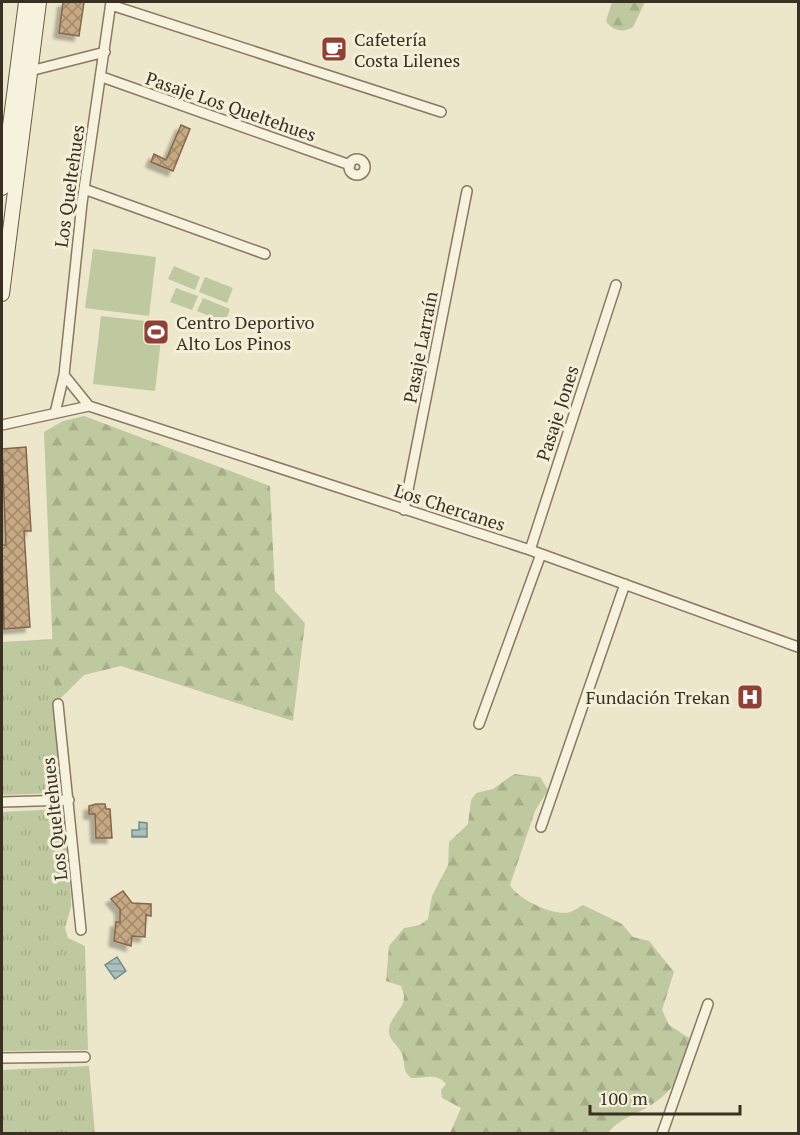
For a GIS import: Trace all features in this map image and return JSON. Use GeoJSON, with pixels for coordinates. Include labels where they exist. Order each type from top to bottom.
{"type":"FeatureCollection","features":[{"type":"Feature","properties":{"kind":"main road"},"geometry":{"type":"LineString","coordinates":[[2,294],[23,73],[26,2]]}},
{"type":"Feature","properties":{"kind":"main road"},"geometry":{"type":"LineString","coordinates":[[2,188],[23,73],[39,2]]}},
{"type":"Feature","properties":{"kind":"main road"},"geometry":{"type":"LineString","coordinates":[[2,79],[23,73]]}},
{"type":"Feature","properties":{"kind":"street"},"geometry":{"type":"LineString","coordinates":[[111,3],[441,112]]}},
{"type":"Feature","properties":{"kind":"street","name":"Los Queltehues"},"geometry":{"type":"LineString","coordinates":[[55,413],[64,375],[84,189],[111,3]]}},
{"type":"Feature","properties":{"kind":"street"},"geometry":{"type":"LineString","coordinates":[[23,73],[105,52]]}},
{"type":"Feature","properties":{"kind":"street","name":"Pasaje Los Queltehues"},"geometry":{"type":"LineString","coordinates":[[102,77],[350,165]]}},
{"type":"Feature","properties":{"kind":"street"},"geometry":{"type":"LineString","coordinates":[[84,189],[265,254]]}},
{"type":"Feature","properties":{"kind":"street","name":"Pasaje Larraín"},"geometry":{"type":"LineString","coordinates":[[404,510],[467,191]]}},
{"type":"Feature","properties":{"kind":"street","name":"Pasaje Jones"},"geometry":{"type":"LineString","coordinates":[[530,550],[616,285]]}},
{"type":"Feature","properties":{"kind":"street"},"geometry":{"type":"LineString","coordinates":[[2,425],[89,406],[64,375]]}},
{"type":"Feature","properties":{"kind":"street","name":"Los Chercanes"},"geometry":{"type":"LineString","coordinates":[[89,406],[530,550],[798,647]]}},
{"type":"Feature","properties":{"kind":"street"},"geometry":{"type":"LineString","coordinates":[[479,724],[541,554]]}},
{"type":"Feature","properties":{"kind":"street"},"geometry":{"type":"LineString","coordinates":[[541,827],[625,584]]}},
{"type":"Feature","properties":{"kind":"street","name":"Los Queltehues"},"geometry":{"type":"LineString","coordinates":[[58,704],[81,930]]}},
{"type":"Feature","properties":{"kind":"street"},"geometry":{"type":"LineString","coordinates":[[2,802],[69,800]]}},
{"type":"Feature","properties":{"kind":"street"},"geometry":{"type":"LineString","coordinates":[[662,1134],[708,1004]]}},
{"type":"Feature","properties":{"kind":"street"},"geometry":{"type":"LineString","coordinates":[[2,1058],[84,1057]]}},
{"type":"Feature","properties":{"kind":"green space"},"geometry":{"type":"Polygon","coordinates":[[[612,2],[645,2],[633,27],[622,30],[611,27],[606,21],[612,2]]]}},
{"type":"Feature","properties":{"kind":"green space"},"geometry":{"type":"Polygon","coordinates":[[[93,249],[156,257],[149,316],[85,308],[93,249]]]}},
{"type":"Feature","properties":{"kind":"green space"},"geometry":{"type":"Polygon","coordinates":[[[174,266],[200,277],[195,290],[168,279],[174,266]]]}},
{"type":"Feature","properties":{"kind":"green space"},"geometry":{"type":"Polygon","coordinates":[[[205,277],[233,288],[227,303],[199,292],[205,277]]]}},
{"type":"Feature","properties":{"kind":"green space"},"geometry":{"type":"Polygon","coordinates":[[[176,288],[198,296],[192,310],[170,302],[176,288]]]}},
{"type":"Feature","properties":{"kind":"green space"},"geometry":{"type":"Polygon","coordinates":[[[203,298],[230,309],[225,322],[197,311],[203,298]]]}},
{"type":"Feature","properties":{"kind":"green space"},"geometry":{"type":"Polygon","coordinates":[[[101,316],[163,323],[155,391],[93,384],[101,316]]]}},
{"type":"Feature","properties":{"kind":"green space"},"geometry":{"type":"Polygon","coordinates":[[[84,416],[270,486],[275,591],[305,623],[293,721],[121,666],[84,675],[55,704],[44,432],[63,421],[84,416]]]}},
{"type":"Feature","properties":{"kind":"green space"},"geometry":{"type":"Polygon","coordinates":[[[54,639],[55,704],[64,789],[59,793],[2,795],[2,642],[54,639]]]}},
{"type":"Feature","properties":{"kind":"green space"},"geometry":{"type":"Polygon","coordinates":[[[514,774],[540,777],[548,790],[535,811],[510,885],[514,890],[537,906],[555,912],[572,911],[583,905],[622,924],[633,937],[649,941],[674,972],[662,1010],[669,1025],[689,1038],[684,1068],[674,1085],[660,1099],[622,1120],[608,1133],[450,1133],[461,1108],[442,1098],[441,1090],[446,1084],[442,1080],[434,1077],[411,1078],[408,1075],[402,1053],[389,1033],[391,1022],[403,1004],[404,993],[401,986],[386,981],[389,946],[404,928],[420,925],[428,919],[432,896],[448,865],[449,842],[468,824],[471,800],[476,793],[493,789],[514,774]]]}},
{"type":"Feature","properties":{"kind":"green space"},"geometry":{"type":"Polygon","coordinates":[[[59,809],[64,814],[71,897],[71,907],[65,928],[68,938],[85,946],[88,1050],[2,1051],[2,812],[59,809]]]}},
{"type":"Feature","properties":{"kind":"green space"},"geometry":{"type":"Polygon","coordinates":[[[89,1066],[95,1133],[2,1133],[2,1070],[89,1066]]]}},
{"type":"Feature","properties":{"kind":"water"},"geometry":{"type":"Polygon","coordinates":[[[139,822],[147,823],[147,837],[132,837],[132,830],[139,830],[139,822]]]}},
{"type":"Feature","properties":{"kind":"water"},"geometry":{"type":"Polygon","coordinates":[[[117,957],[126,971],[115,979],[105,965],[117,957]]]}},
{"type":"Feature","properties":{"kind":"building"},"geometry":{"type":"Polygon","coordinates":[[[63,2],[84,2],[79,36],[59,33],[63,2]]]}},
{"type":"Feature","properties":{"kind":"building"},"geometry":{"type":"Polygon","coordinates":[[[181,125],[190,129],[173,171],[151,162],[154,154],[166,160],[181,125]]]}},
{"type":"Feature","properties":{"kind":"building"},"geometry":{"type":"Polygon","coordinates":[[[26,447],[31,531],[24,531],[30,627],[4,629],[2,545],[6,545],[2,449],[26,447]]]}},
{"type":"Feature","properties":{"kind":"building"},"geometry":{"type":"Polygon","coordinates":[[[105,804],[106,809],[110,809],[112,838],[96,838],[95,814],[89,814],[89,806],[105,804]]]}},
{"type":"Feature","properties":{"kind":"building"},"geometry":{"type":"Polygon","coordinates":[[[123,891],[132,903],[151,904],[151,916],[146,915],[145,937],[132,936],[131,946],[114,941],[116,922],[120,922],[120,909],[111,899],[123,891]]]}},
{"type":"Feature","properties":{"kind":"place","name":"Cafetería Costa Lilenes"},"geometry":{"type":"Point","coordinates":[334,49]}},
{"type":"Feature","properties":{"kind":"place","name":"Centro Deportivo Alto Los Pinos"},"geometry":{"type":"Point","coordinates":[156,332]}},
{"type":"Feature","properties":{"kind":"place","name":"Fundación Trekan"},"geometry":{"type":"Point","coordinates":[750,697]}}]}
